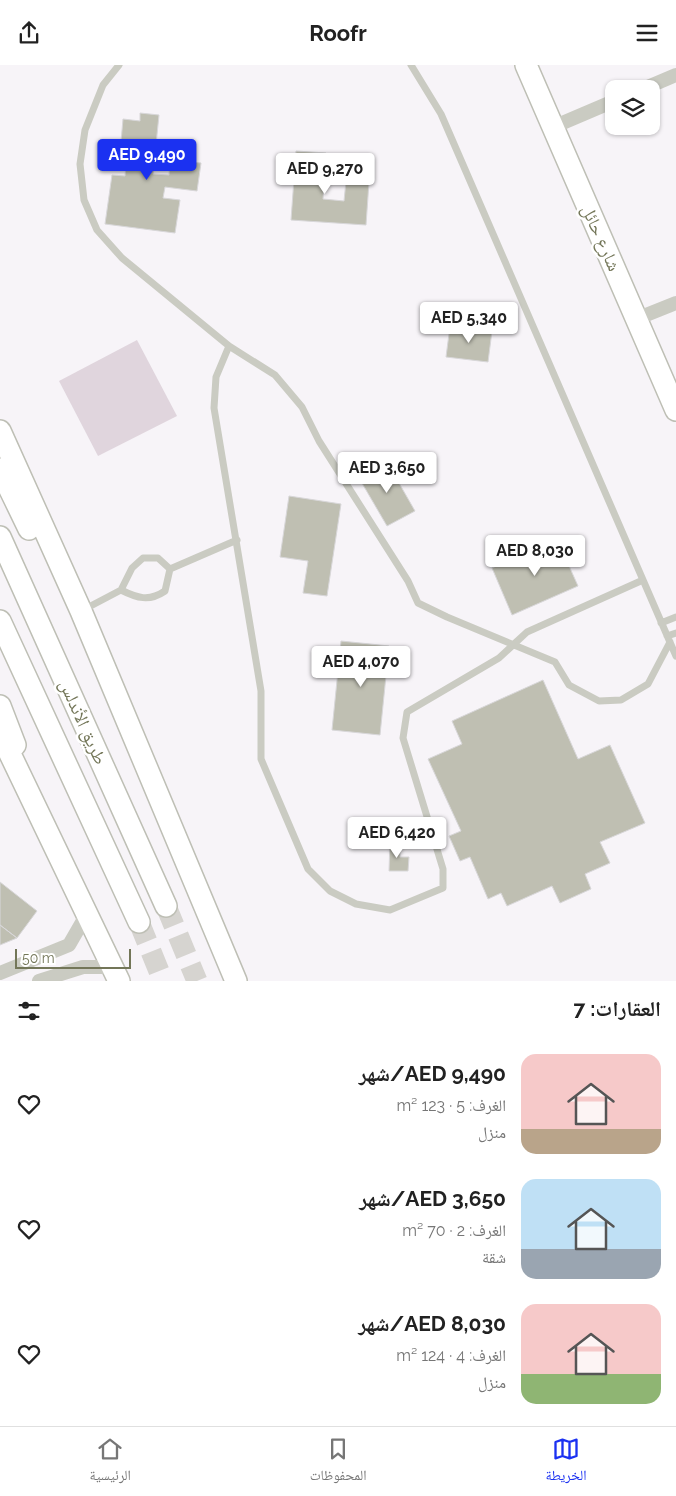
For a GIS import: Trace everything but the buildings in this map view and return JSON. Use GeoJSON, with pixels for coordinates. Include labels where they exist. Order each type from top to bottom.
{"type":"FeatureCollection","features":[{"type":"Feature","properties":{"kind":"main road","name":"شارع حائل"},"geometry":{"type":"LineString","coordinates":[[526,65],[676,410]]}},
{"type":"Feature","properties":{"kind":"main road"},"geometry":{"type":"LineString","coordinates":[[0,431],[81,611],[236,981]]}},
{"type":"Feature","properties":{"kind":"main road"},"geometry":{"type":"LineString","coordinates":[[0,469],[48,571],[81,611]]}},
{"type":"Feature","properties":{"kind":"main road","name":"طريق الأندلس"},"geometry":{"type":"LineString","coordinates":[[0,537],[166,906]]}},
{"type":"Feature","properties":{"kind":"main road","name":"طريق الأندلس"},"geometry":{"type":"LineString","coordinates":[[0,621],[139,922]]}},
{"type":"Feature","properties":{"kind":"main road"},"geometry":{"type":"LineString","coordinates":[[0,706],[49,833]]}},
{"type":"Feature","properties":{"kind":"main road"},"geometry":{"type":"LineString","coordinates":[[0,733],[120,976]]}},
{"type":"Feature","properties":{"kind":"main road"},"geometry":{"type":"LineString","coordinates":[[196,887],[223,981]]}},
{"type":"Feature","properties":{"kind":"main road"},"geometry":{"type":"LineString","coordinates":[[196,887],[241,981]]}},
{"type":"Feature","properties":{"kind":"street"},"geometry":{"type":"LineString","coordinates":[[660,82],[676,75]]}},
{"type":"Feature","properties":{"kind":"street"},"geometry":{"type":"LineString","coordinates":[[553,127],[605,105]]}},
{"type":"Feature","properties":{"kind":"street"},"geometry":{"type":"LineString","coordinates":[[636,319],[676,303]]}},
{"type":"Feature","properties":{"kind":"street"},"geometry":{"type":"LineString","coordinates":[[0,973],[69,945],[88,912]]}},
{"type":"Feature","properties":{"kind":"street"},"geometry":{"type":"LineString","coordinates":[[39,981],[83,967],[120,976]]}},
{"type":"Feature","properties":{"kind":"lane"},"geometry":{"type":"LineString","coordinates":[[119,65],[102,85],[85,129],[80,164],[84,199],[97,230],[122,258],[229,346],[275,375],[302,407],[319,441],[408,581],[418,603],[555,662],[568,685],[599,701],[621,700],[648,684],[669,639],[676,633]]}},
{"type":"Feature","properties":{"kind":"lane"},"geometry":{"type":"LineString","coordinates":[[411,65],[442,114],[676,656]]}},
{"type":"Feature","properties":{"kind":"lane"},"geometry":{"type":"LineString","coordinates":[[229,346],[216,377],[214,408],[261,691],[261,759],[308,869],[330,891],[356,904],[390,910],[443,888],[443,869],[404,738],[407,712],[500,659],[527,632],[643,580]]}},
{"type":"Feature","properties":{"kind":"lane"},"geometry":{"type":"LineString","coordinates":[[170,569],[237,540]]}},
{"type":"Feature","properties":{"kind":"lane"},"geometry":{"type":"LineString","coordinates":[[81,611],[121,590],[132,568],[142,558],[158,558],[170,569]]}},
{"type":"Feature","properties":{"kind":"lane"},"geometry":{"type":"LineString","coordinates":[[121,590],[137,598],[156,597],[165,591],[170,569]]}},
{"type":"Feature","properties":{"kind":"lane"},"geometry":{"type":"LineString","coordinates":[[662,623],[676,617]]}},
{"type":"Feature","properties":{"kind":"shaded area"},"geometry":{"type":"Polygon","coordinates":[[[137,340],[177,416],[98,456],[59,381],[137,340]]]}},
{"type":"Feature","properties":{"kind":"tunnel"},"geometry":{"type":"LineString","coordinates":[[166,906],[197,981]]}},
{"type":"Feature","properties":{"kind":"tunnel"},"geometry":{"type":"LineString","coordinates":[[139,922],[163,981]]}}]}
